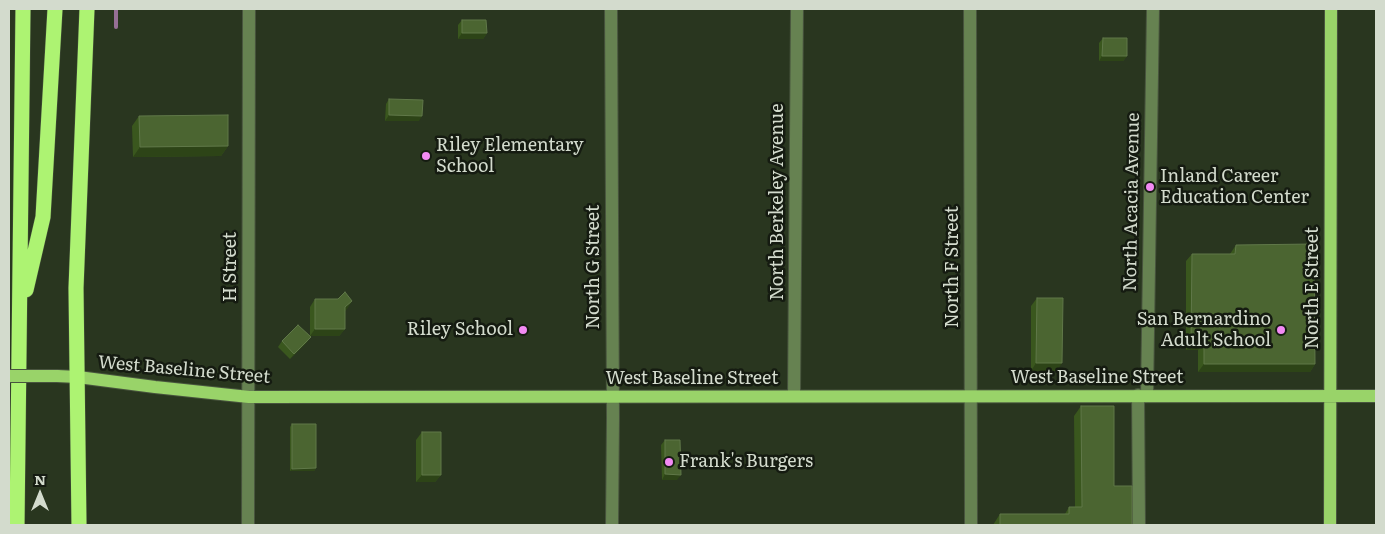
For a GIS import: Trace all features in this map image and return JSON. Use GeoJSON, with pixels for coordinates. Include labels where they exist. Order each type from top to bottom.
{"type":"FeatureCollection","features":[{"type":"Feature","properties":{"kind":"highway"},"geometry":{"type":"LineString","coordinates":[[17,525],[23,9]]}},
{"type":"Feature","properties":{"kind":"highway"},"geometry":{"type":"LineString","coordinates":[[20,318],[43,216],[55,9]]}},
{"type":"Feature","properties":{"kind":"highway"},"geometry":{"type":"LineString","coordinates":[[79,525],[76,288],[87,9]]}},
{"type":"Feature","properties":{"kind":"main road","name":"North E Street"},"geometry":{"type":"LineString","coordinates":[[1330,525],[1331,9]]}},
{"type":"Feature","properties":{"kind":"main road","name":"West Baseline Street"},"geometry":{"type":"LineString","coordinates":[[9,376],[78,377],[249,397],[743,395],[1376,396]]}},
{"type":"Feature","properties":{"kind":"street","name":"H Street"},"geometry":{"type":"LineString","coordinates":[[248,525],[249,9]]}},
{"type":"Feature","properties":{"kind":"street","name":"North G Street"},"geometry":{"type":"LineString","coordinates":[[611,9],[612,525]]}},
{"type":"Feature","properties":{"kind":"street","name":"North Berkeley Avenue"},"geometry":{"type":"LineString","coordinates":[[794,396],[797,9]]}},
{"type":"Feature","properties":{"kind":"street","name":"North F Street"},"geometry":{"type":"LineString","coordinates":[[970,9],[971,525]]}},
{"type":"Feature","properties":{"kind":"street","name":"North Acacia Avenue"},"geometry":{"type":"LineString","coordinates":[[1139,525],[1153,9]]}},
{"type":"Feature","properties":{"kind":"building"},"geometry":{"type":"Polygon","coordinates":[[[462,20],[486,20],[487,33],[462,33],[462,20]]]}},
{"type":"Feature","properties":{"kind":"building"},"geometry":{"type":"Polygon","coordinates":[[[1103,38],[1127,38],[1127,56],[1102,56],[1103,38]]]}},
{"type":"Feature","properties":{"kind":"building"},"geometry":{"type":"Polygon","coordinates":[[[389,99],[423,100],[422,116],[389,115],[389,99]]]}},
{"type":"Feature","properties":{"kind":"building"},"geometry":{"type":"Polygon","coordinates":[[[228,115],[228,146],[140,147],[139,116],[228,115]]]}},
{"type":"Feature","properties":{"kind":"building"},"geometry":{"type":"Polygon","coordinates":[[[1314,244],[1315,364],[1204,364],[1204,342],[1191,342],[1192,254],[1235,254],[1236,245],[1314,244]]]}},
{"type":"Feature","properties":{"kind":"building"},"geometry":{"type":"Polygon","coordinates":[[[345,292],[352,301],[345,307],[345,329],[315,329],[315,299],[338,299],[345,292]]]}},
{"type":"Feature","properties":{"kind":"building"},"geometry":{"type":"Polygon","coordinates":[[[1037,298],[1063,298],[1062,363],[1036,363],[1037,298]]]}},
{"type":"Feature","properties":{"kind":"building"},"geometry":{"type":"Polygon","coordinates":[[[298,325],[311,337],[294,354],[282,341],[298,325]]]}},
{"type":"Feature","properties":{"kind":"building"},"geometry":{"type":"Polygon","coordinates":[[[1081,406],[1114,406],[1114,486],[1132,486],[1132,525],[1000,525],[1000,514],[1069,514],[1069,507],[1082,507],[1081,406]]]}},
{"type":"Feature","properties":{"kind":"building"},"geometry":{"type":"Polygon","coordinates":[[[292,424],[316,424],[316,468],[292,469],[292,424]]]}},
{"type":"Feature","properties":{"kind":"building"},"geometry":{"type":"Polygon","coordinates":[[[422,432],[441,432],[441,475],[422,475],[422,432]]]}},
{"type":"Feature","properties":{"kind":"building","name":"Frank's Burgers"},"geometry":{"type":"Polygon","coordinates":[[[665,440],[680,440],[681,475],[665,474],[665,440]]]}},
{"type":"Feature","properties":{"kind":"waterway"},"geometry":{"type":"LineString","coordinates":[[116,9],[116,27]]}},
{"type":"Feature","properties":{"kind":"place","name":"Riley Elementary School"},"geometry":{"type":"Point","coordinates":[426,156]}},
{"type":"Feature","properties":{"kind":"place","name":"Inland Career Education Center"},"geometry":{"type":"Point","coordinates":[1150,187]}},
{"type":"Feature","properties":{"kind":"place","name":"Riley School"},"geometry":{"type":"Point","coordinates":[523,330]}},
{"type":"Feature","properties":{"kind":"place","name":"San Bernardino Adult School"},"geometry":{"type":"Point","coordinates":[1281,330]}},
{"type":"Feature","properties":{"kind":"place","name":"Frank's Burgers"},"geometry":{"type":"Point","coordinates":[669,462]}}]}
